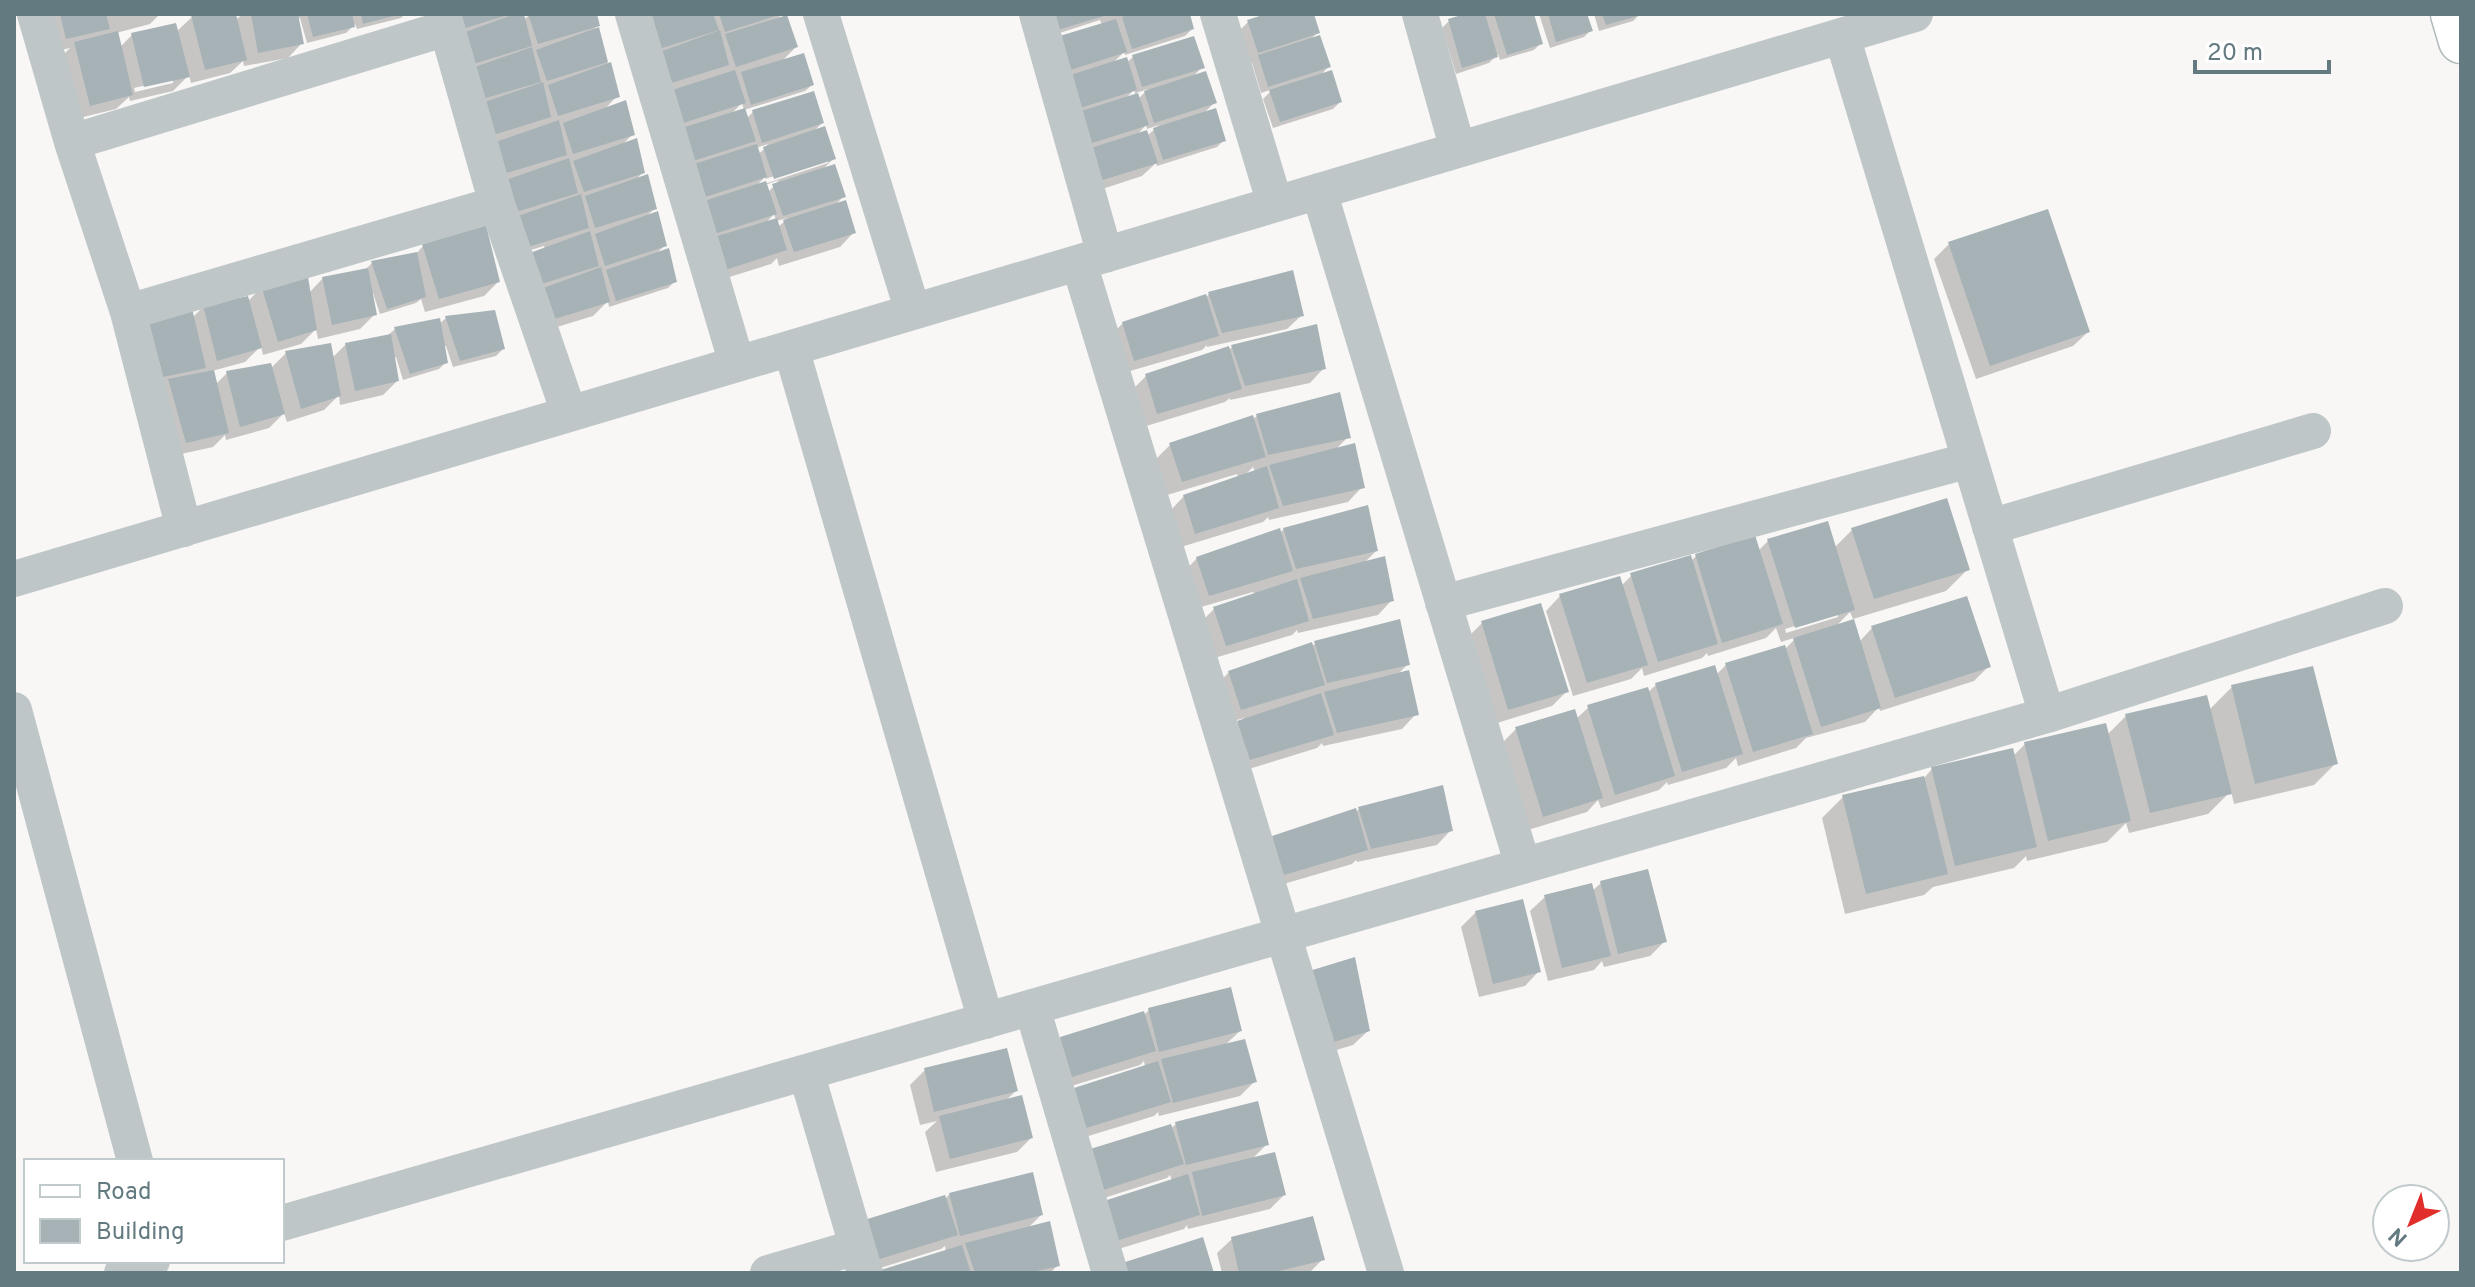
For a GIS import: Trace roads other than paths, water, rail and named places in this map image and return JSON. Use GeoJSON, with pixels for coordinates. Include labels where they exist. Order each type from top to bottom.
{"type":"FeatureCollection","features":[{"type":"Feature","properties":{"kind":"street"},"geometry":{"type":"LineString","coordinates":[[35,14],[72,142],[128,312],[184,529]]}},
{"type":"Feature","properties":{"kind":"street"},"geometry":{"type":"LineString","coordinates":[[633,14],[737,364]]}},
{"type":"Feature","properties":{"kind":"street"},"geometry":{"type":"LineString","coordinates":[[821,14],[913,312]]}},
{"type":"Feature","properties":{"kind":"street"},"geometry":{"type":"LineString","coordinates":[[1037,14],[1092,259],[1283,935],[1386,1273]]}},
{"type":"Feature","properties":{"kind":"street"},"geometry":{"type":"LineString","coordinates":[[1218,14],[1275,204]]}},
{"type":"Feature","properties":{"kind":"street"},"geometry":{"type":"LineString","coordinates":[[1420,14],[1458,150]]}},
{"type":"Feature","properties":{"kind":"street"},"geometry":{"type":"LineString","coordinates":[[14,579],[1458,150],[1855,26],[1915,14]]}},
{"type":"Feature","properties":{"kind":"street"},"geometry":{"type":"LineString","coordinates":[[2453,14],[2461,41]]}},
{"type":"Feature","properties":{"kind":"street"},"geometry":{"type":"LineString","coordinates":[[72,142],[445,21],[497,204],[569,413]]}},
{"type":"Feature","properties":{"kind":"street"},"geometry":{"type":"LineString","coordinates":[[1855,26],[1970,460],[2047,715]]}},
{"type":"Feature","properties":{"kind":"street"},"geometry":{"type":"LineString","coordinates":[[1319,191],[1523,866]]}},
{"type":"Feature","properties":{"kind":"street"},"geometry":{"type":"LineString","coordinates":[[128,312],[497,204]]}},
{"type":"Feature","properties":{"kind":"street"},"geometry":{"type":"LineString","coordinates":[[791,348],[986,1021]]}},
{"type":"Feature","properties":{"kind":"street"},"geometry":{"type":"LineString","coordinates":[[1990,527],[2313,431]]}},
{"type":"Feature","properties":{"kind":"street"},"geometry":{"type":"LineString","coordinates":[[1443,603],[1970,460]]}},
{"type":"Feature","properties":{"kind":"street"},"geometry":{"type":"LineString","coordinates":[[284,1222],[2047,715],[2385,606]]}},
{"type":"Feature","properties":{"kind":"street"},"geometry":{"type":"LineString","coordinates":[[14,710],[134,1159]]}},
{"type":"Feature","properties":{"kind":"street"},"geometry":{"type":"LineString","coordinates":[[1032,1007],[1110,1273]]}},
{"type":"Feature","properties":{"kind":"street"},"geometry":{"type":"LineString","coordinates":[[768,1273],[861,1260],[806,1072]]}},
{"type":"Feature","properties":{"kind":"street"},"geometry":{"type":"LineString","coordinates":[[122,1273],[147,1263]]}}]}
